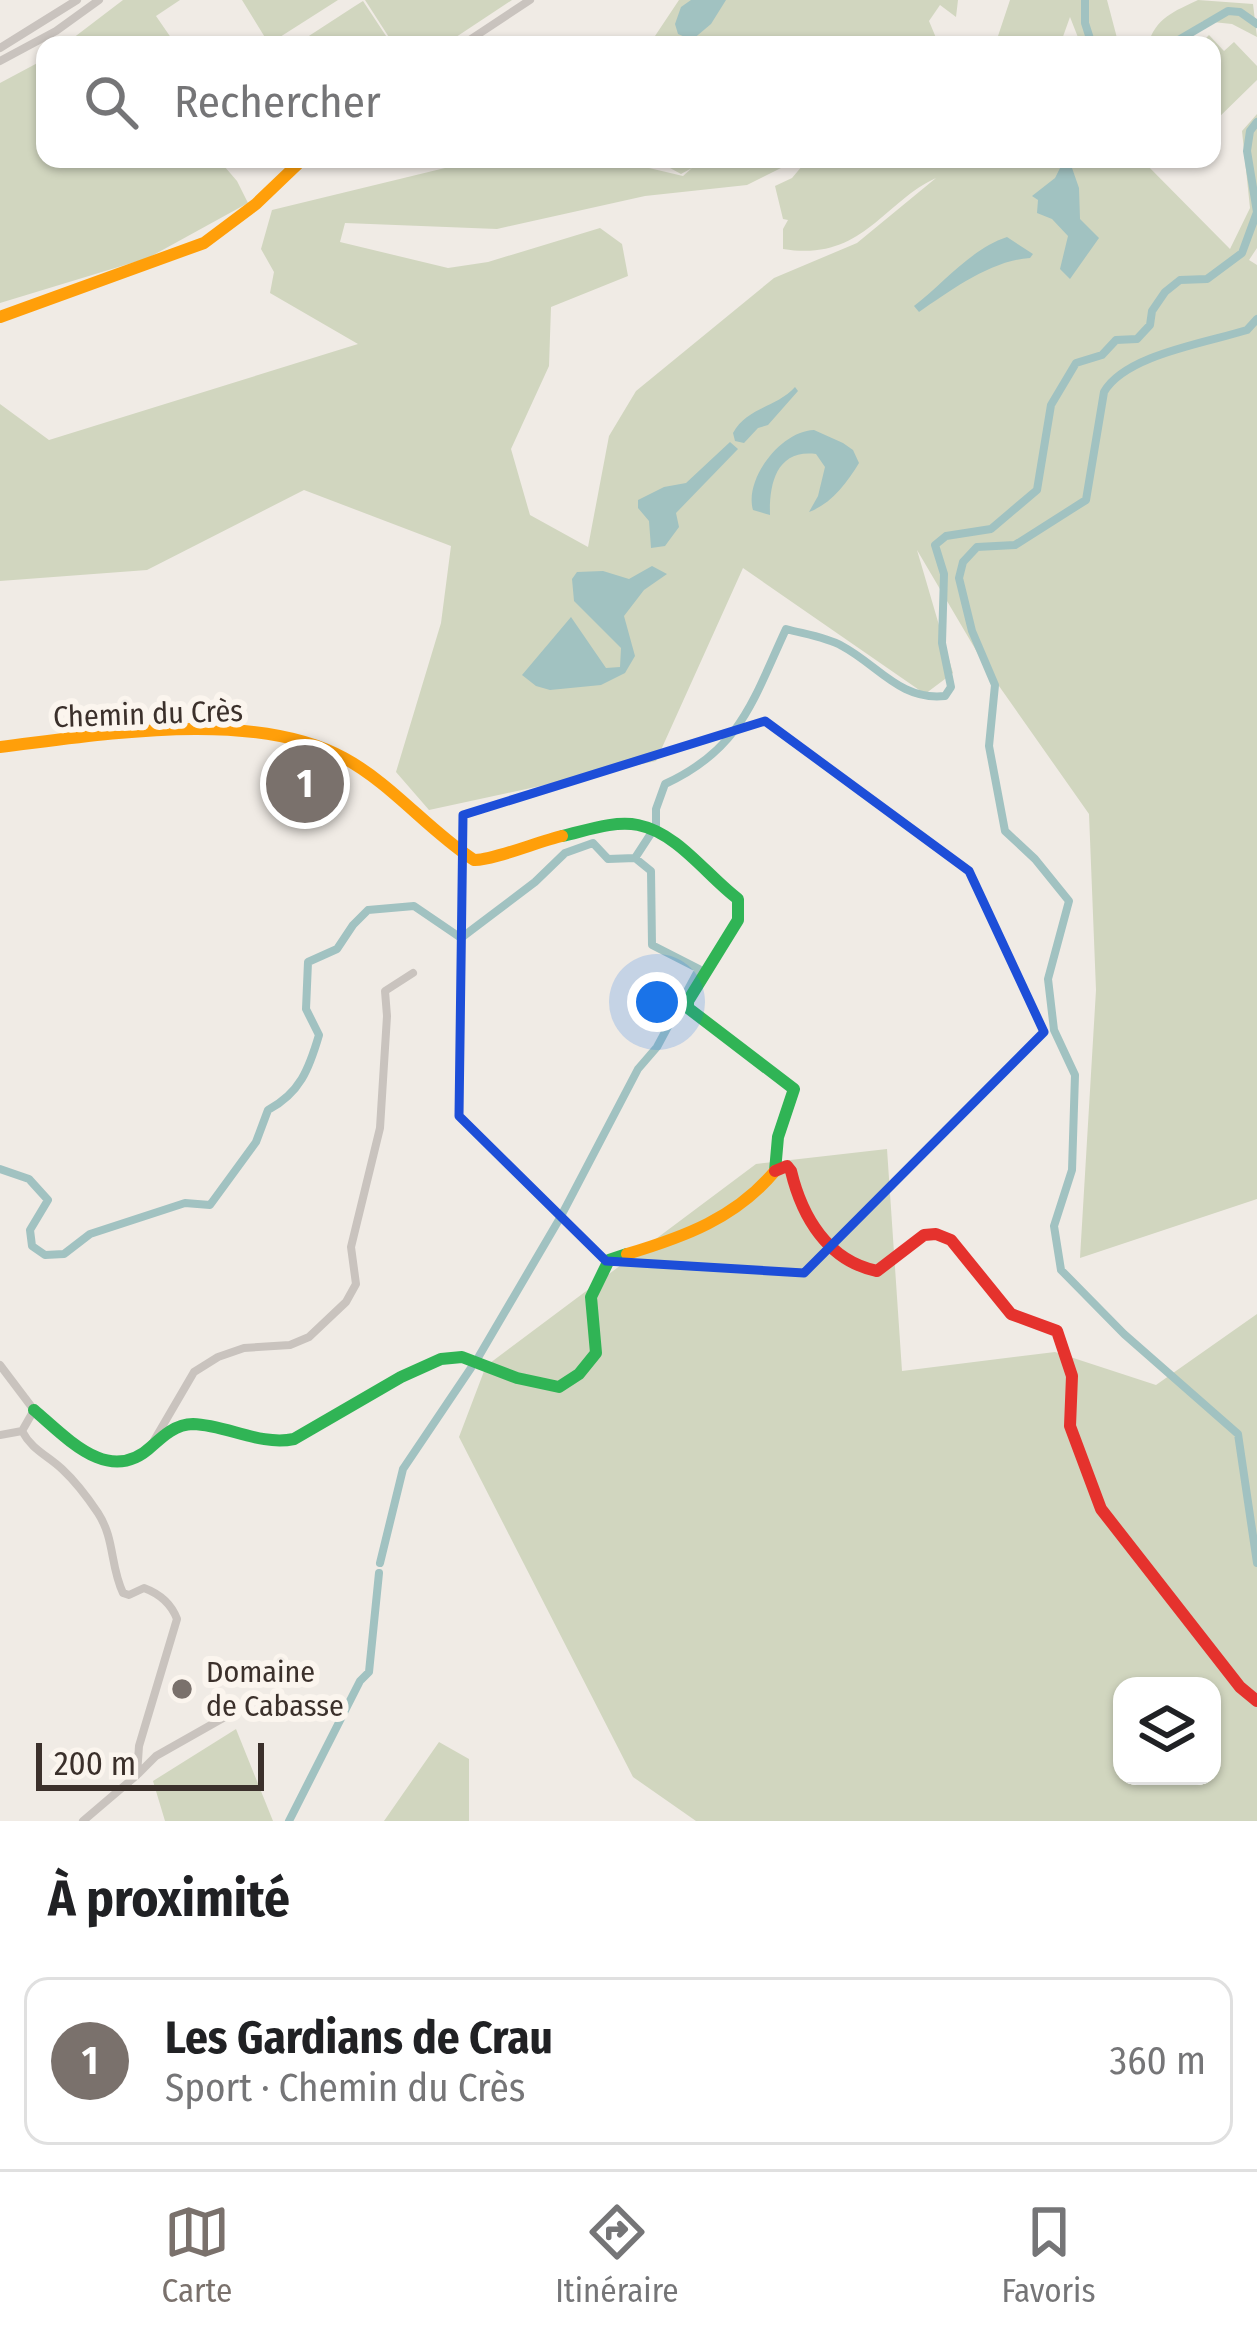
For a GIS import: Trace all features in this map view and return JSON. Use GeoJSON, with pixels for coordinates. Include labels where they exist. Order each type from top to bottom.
{"type":"FeatureCollection","features":[{"type":"Feature","properties":{"kind":"street"},"geometry":{"type":"LineString","coordinates":[[0,48],[77,0]]}},
{"type":"Feature","properties":{"kind":"street"},"geometry":{"type":"LineString","coordinates":[[47,36],[99,0]]}},
{"type":"Feature","properties":{"kind":"street"},"geometry":{"type":"LineString","coordinates":[[476,36],[530,0]]}},
{"type":"Feature","properties":{"kind":"street"},"geometry":{"type":"LineString","coordinates":[[0,61],[36,42]]}},
{"type":"Feature","properties":{"kind":"street"},"geometry":{"type":"LineString","coordinates":[[0,316],[204,243],[256,204],[293,168]]}},
{"type":"Feature","properties":{"kind":"street","name":"Chemin du Crès"},"geometry":{"type":"LineString","coordinates":[[0,746],[167,733],[250,733],[306,742],[347,760],[474,860],[613,825],[656,829],[711,879],[734,893],[741,908],[688,1000],[688,1008],[794,1089],[778,1137],[775,1171]]}},
{"type":"Feature","properties":{"kind":"street"},"geometry":{"type":"LineString","coordinates":[[152,1445],[194,1372],[244,1348],[290,1345],[309,1337],[346,1302],[356,1284],[351,1247],[380,1128],[385,991],[413,973]]}},
{"type":"Feature","properties":{"kind":"street"},"geometry":{"type":"LineString","coordinates":[[0,1365],[34,1410],[65,1438],[119,1465],[131,1464],[167,1431],[191,1424],[279,1442],[294,1439],[441,1359],[462,1357],[517,1378],[559,1387],[579,1374],[596,1353],[591,1297],[609,1260],[664,1243],[740,1208],[760,1193],[775,1171],[787,1166],[792,1187],[828,1248],[848,1261],[877,1271],[924,1235],[936,1234],[951,1240],[1011,1314],[1057,1331],[1072,1376],[1070,1426],[1101,1509],[1240,1687],[1257,1700]]}},
{"type":"Feature","properties":{"kind":"street"},"geometry":{"type":"LineString","coordinates":[[0,1435],[22,1431],[34,1410]]}},
{"type":"Feature","properties":{"kind":"street"},"geometry":{"type":"LineString","coordinates":[[22,1431],[31,1446],[60,1467],[95,1509],[113,1542],[112,1562],[123,1593],[144,1588],[155,1592],[177,1619],[139,1746],[136,1775]]}},
{"type":"Feature","properties":{"kind":"street"},"geometry":{"type":"LineString","coordinates":[[82,1821],[156,1756],[232,1713]]}},
{"type":"Feature","properties":{"kind":"highlighted area"},"geometry":{"type":"Polygon","coordinates":[[[765,721],[969,871],[1044,1032],[804,1273],[606,1261],[459,1116],[463,815],[765,721]]]}},
{"type":"Feature","properties":{"kind":"green space"},"geometry":{"type":"Polygon","coordinates":[[[123,0],[180,0],[156,16],[170,36],[76,36],[123,0]]]}},
{"type":"Feature","properties":{"kind":"green space"},"geometry":{"type":"Polygon","coordinates":[[[242,0],[338,0],[282,36],[264,36],[242,0]]]}},
{"type":"Feature","properties":{"kind":"green space"},"geometry":{"type":"Polygon","coordinates":[[[365,0],[512,0],[458,36],[388,36],[365,0]]]}},
{"type":"Feature","properties":{"kind":"green space"},"geometry":{"type":"Polygon","coordinates":[[[679,0],[958,0],[956,17],[940,5],[929,21],[935,36],[655,36],[679,0]]]}},
{"type":"Feature","properties":{"kind":"green space"},"geometry":{"type":"Polygon","coordinates":[[[1010,0],[1107,0],[1116,36],[1077,36],[1070,17],[1063,36],[998,36],[1010,0]]]}},
{"type":"Feature","properties":{"kind":"green space"},"geometry":{"type":"Polygon","coordinates":[[[1198,0],[1253,4],[1257,37],[1232,24],[1203,21],[1181,36],[1151,36],[1174,12],[1198,0]]]}},
{"type":"Feature","properties":{"kind":"green space"},"geometry":{"type":"Polygon","coordinates":[[[363,1],[386,36],[309,36],[363,1]]]}},
{"type":"Feature","properties":{"kind":"green space"},"geometry":{"type":"Polygon","coordinates":[[[1234,42],[1257,66],[1257,80],[1221,115],[1221,48],[1224,51],[1234,42]]]}},
{"type":"Feature","properties":{"kind":"green space"},"geometry":{"type":"Polygon","coordinates":[[[36,64],[36,168],[226,168],[248,203],[148,258],[0,303],[0,83],[36,64]]]}},
{"type":"Feature","properties":{"kind":"green space"},"geometry":{"type":"Polygon","coordinates":[[[1257,114],[1257,248],[1249,260],[1257,265],[1257,1199],[1080,1258],[1096,990],[1089,814],[987,669],[917,550],[953,673],[925,694],[743,568],[656,761],[429,810],[396,772],[441,623],[451,546],[304,490],[147,570],[0,581],[0,404],[49,440],[358,344],[270,293],[274,272],[261,249],[272,210],[445,168],[649,168],[683,176],[692,168],[781,168],[747,185],[645,196],[497,229],[345,223],[340,242],[448,268],[488,262],[600,228],[622,244],[628,276],[551,307],[549,366],[511,449],[530,515],[588,547],[609,436],[636,391],[774,278],[857,243],[936,178],[852,239],[810,251],[783,249],[788,220],[783,219],[775,186],[800,168],[1150,168],[1230,249],[1250,208],[1242,131],[1257,114]]]}},
{"type":"Feature","properties":{"kind":"green space"},"geometry":{"type":"Polygon","coordinates":[[[887,1149],[902,1371],[1055,1352],[1156,1385],[1257,1314],[1257,1821],[696,1821],[633,1777],[459,1437],[486,1366],[756,1164],[887,1149]]]}},
{"type":"Feature","properties":{"kind":"green space"},"geometry":{"type":"Polygon","coordinates":[[[236,1729],[273,1821],[165,1821],[153,1781],[236,1729]]]}},
{"type":"Feature","properties":{"kind":"green space"},"geometry":{"type":"Polygon","coordinates":[[[439,1742],[469,1759],[469,1821],[384,1821],[439,1742]]]}},
{"type":"Feature","properties":{"kind":"water"},"geometry":{"type":"Polygon","coordinates":[[[691,0],[726,0],[697,36],[678,34],[675,24],[681,7],[691,0]]]}},
{"type":"Feature","properties":{"kind":"water"},"geometry":{"type":"Polygon","coordinates":[[[1060,168],[1072,168],[1079,188],[1080,219],[1099,238],[1070,279],[1060,269],[1068,236],[1052,219],[1037,213],[1038,200],[1032,196],[1060,168]]]}},
{"type":"Feature","properties":{"kind":"water"},"geometry":{"type":"Polygon","coordinates":[[[1007,237],[1033,254],[1030,258],[987,270],[919,312],[914,306],[970,258],[1007,237]]]}},
{"type":"Feature","properties":{"kind":"water"},"geometry":{"type":"Polygon","coordinates":[[[795,387],[798,391],[768,425],[744,443],[735,441],[733,433],[739,424],[795,387]]]}},
{"type":"Feature","properties":{"kind":"water"},"geometry":{"type":"Polygon","coordinates":[[[814,430],[853,450],[859,463],[849,478],[809,512],[825,467],[816,454],[792,457],[774,480],[770,515],[753,510],[754,485],[768,459],[789,439],[814,430]]]}},
{"type":"Feature","properties":{"kind":"water"},"geometry":{"type":"Polygon","coordinates":[[[730,442],[738,449],[676,513],[679,527],[665,546],[651,548],[649,521],[638,508],[638,500],[686,483],[730,442]]]}},
{"type":"Feature","properties":{"kind":"water"},"geometry":{"type":"Polygon","coordinates":[[[652,566],[667,574],[644,590],[624,616],[635,656],[625,673],[601,685],[550,690],[522,675],[571,617],[606,668],[620,667],[621,648],[574,601],[572,579],[577,572],[603,571],[629,579],[652,566]]]}},
{"type":"Feature","properties":{"kind":"waterway"},"geometry":{"type":"LineString","coordinates":[[1085,0],[1089,36]]}},
{"type":"Feature","properties":{"kind":"waterway"},"geometry":{"type":"LineString","coordinates":[[1185,36],[1228,11],[1240,12],[1257,24]]}},
{"type":"Feature","properties":{"kind":"waterway"},"geometry":{"type":"LineString","coordinates":[[656,825],[665,784],[691,770],[728,738],[753,700],[786,629],[836,643],[915,693],[945,696],[951,687],[942,643],[944,574],[935,545],[946,536],[991,529],[1037,490],[1051,405],[1076,363],[1102,355],[1116,340],[1137,339],[1150,325],[1152,311],[1165,292],[1180,280],[1207,279],[1242,253],[1257,212],[1247,151],[1250,131],[1257,122]]}},
{"type":"Feature","properties":{"kind":"waterway"},"geometry":{"type":"LineString","coordinates":[[1257,319],[1247,330],[1148,360],[1114,379],[1104,392],[1086,500],[1015,545],[977,547],[963,562],[959,578],[972,631],[995,685],[989,746],[1005,831],[1069,901],[1048,979],[1054,1030],[1075,1075],[1072,1170],[1054,1226],[1061,1270],[1124,1334],[1238,1434],[1257,1563]]}},
{"type":"Feature","properties":{"kind":"waterway"},"geometry":{"type":"LineString","coordinates":[[0,1169],[29,1179],[48,1200],[30,1230],[32,1246],[45,1255],[64,1254],[90,1234],[185,1203],[210,1205],[256,1142],[268,1110],[296,1088],[311,1059],[319,1035],[306,1009],[308,962],[337,949],[368,910],[414,906],[461,938],[565,853],[593,843],[608,859],[635,858],[650,835]]}},
{"type":"Feature","properties":{"kind":"waterway"},"geometry":{"type":"LineString","coordinates":[[479,1356],[560,1218],[638,1069],[657,1047],[699,969],[652,945],[651,871],[635,858]]}},
{"type":"Feature","properties":{"kind":"waterway"},"geometry":{"type":"LineString","coordinates":[[380,1563],[403,1469],[471,1368]]}},
{"type":"Feature","properties":{"kind":"waterway"},"geometry":{"type":"LineString","coordinates":[[289,1821],[360,1681],[369,1672],[379,1573]]}},
{"type":"Feature","properties":{"kind":"traffic: fast"},"geometry":{"type":"LineString","coordinates":[[562,836],[619,824],[653,830],[679,846],[738,899],[738,920],[688,1008],[794,1089],[778,1137],[775,1171]]}},
{"type":"Feature","properties":{"kind":"traffic: fast"},"geometry":{"type":"LineString","coordinates":[[34,1410],[90,1454],[121,1461],[136,1457],[170,1431],[187,1425],[269,1440],[294,1439],[441,1359],[462,1357],[517,1378],[559,1387],[579,1374],[596,1353],[591,1297],[609,1260],[627,1254]]}},
{"type":"Feature","properties":{"kind":"traffic: slow"},"geometry":{"type":"LineString","coordinates":[[0,317],[204,243],[294,168]]}},
{"type":"Feature","properties":{"kind":"traffic: slow"},"geometry":{"type":"LineString","coordinates":[[0,747],[175,729],[266,734],[344,758],[474,860],[562,836]]}},
{"type":"Feature","properties":{"kind":"traffic: slow"},"geometry":{"type":"LineString","coordinates":[[627,1254],[708,1224],[743,1201],[775,1171]]}},
{"type":"Feature","properties":{"kind":"traffic: jam"},"geometry":{"type":"LineString","coordinates":[[775,1171],[787,1166],[791,1171],[810,1220],[844,1258],[877,1271],[924,1235],[936,1234],[951,1240],[1011,1314],[1057,1331],[1072,1376],[1070,1426],[1101,1509],[1240,1687],[1257,1701]]}},
{"type":"Feature","properties":{"kind":"place","name":"Les Gardians de Crau"},"geometry":{"type":"Point","coordinates":[305,784]}},
{"type":"Feature","properties":{"kind":"place","name":"Domaine de Cabasse"},"geometry":{"type":"Point","coordinates":[182,1689]}}]}
